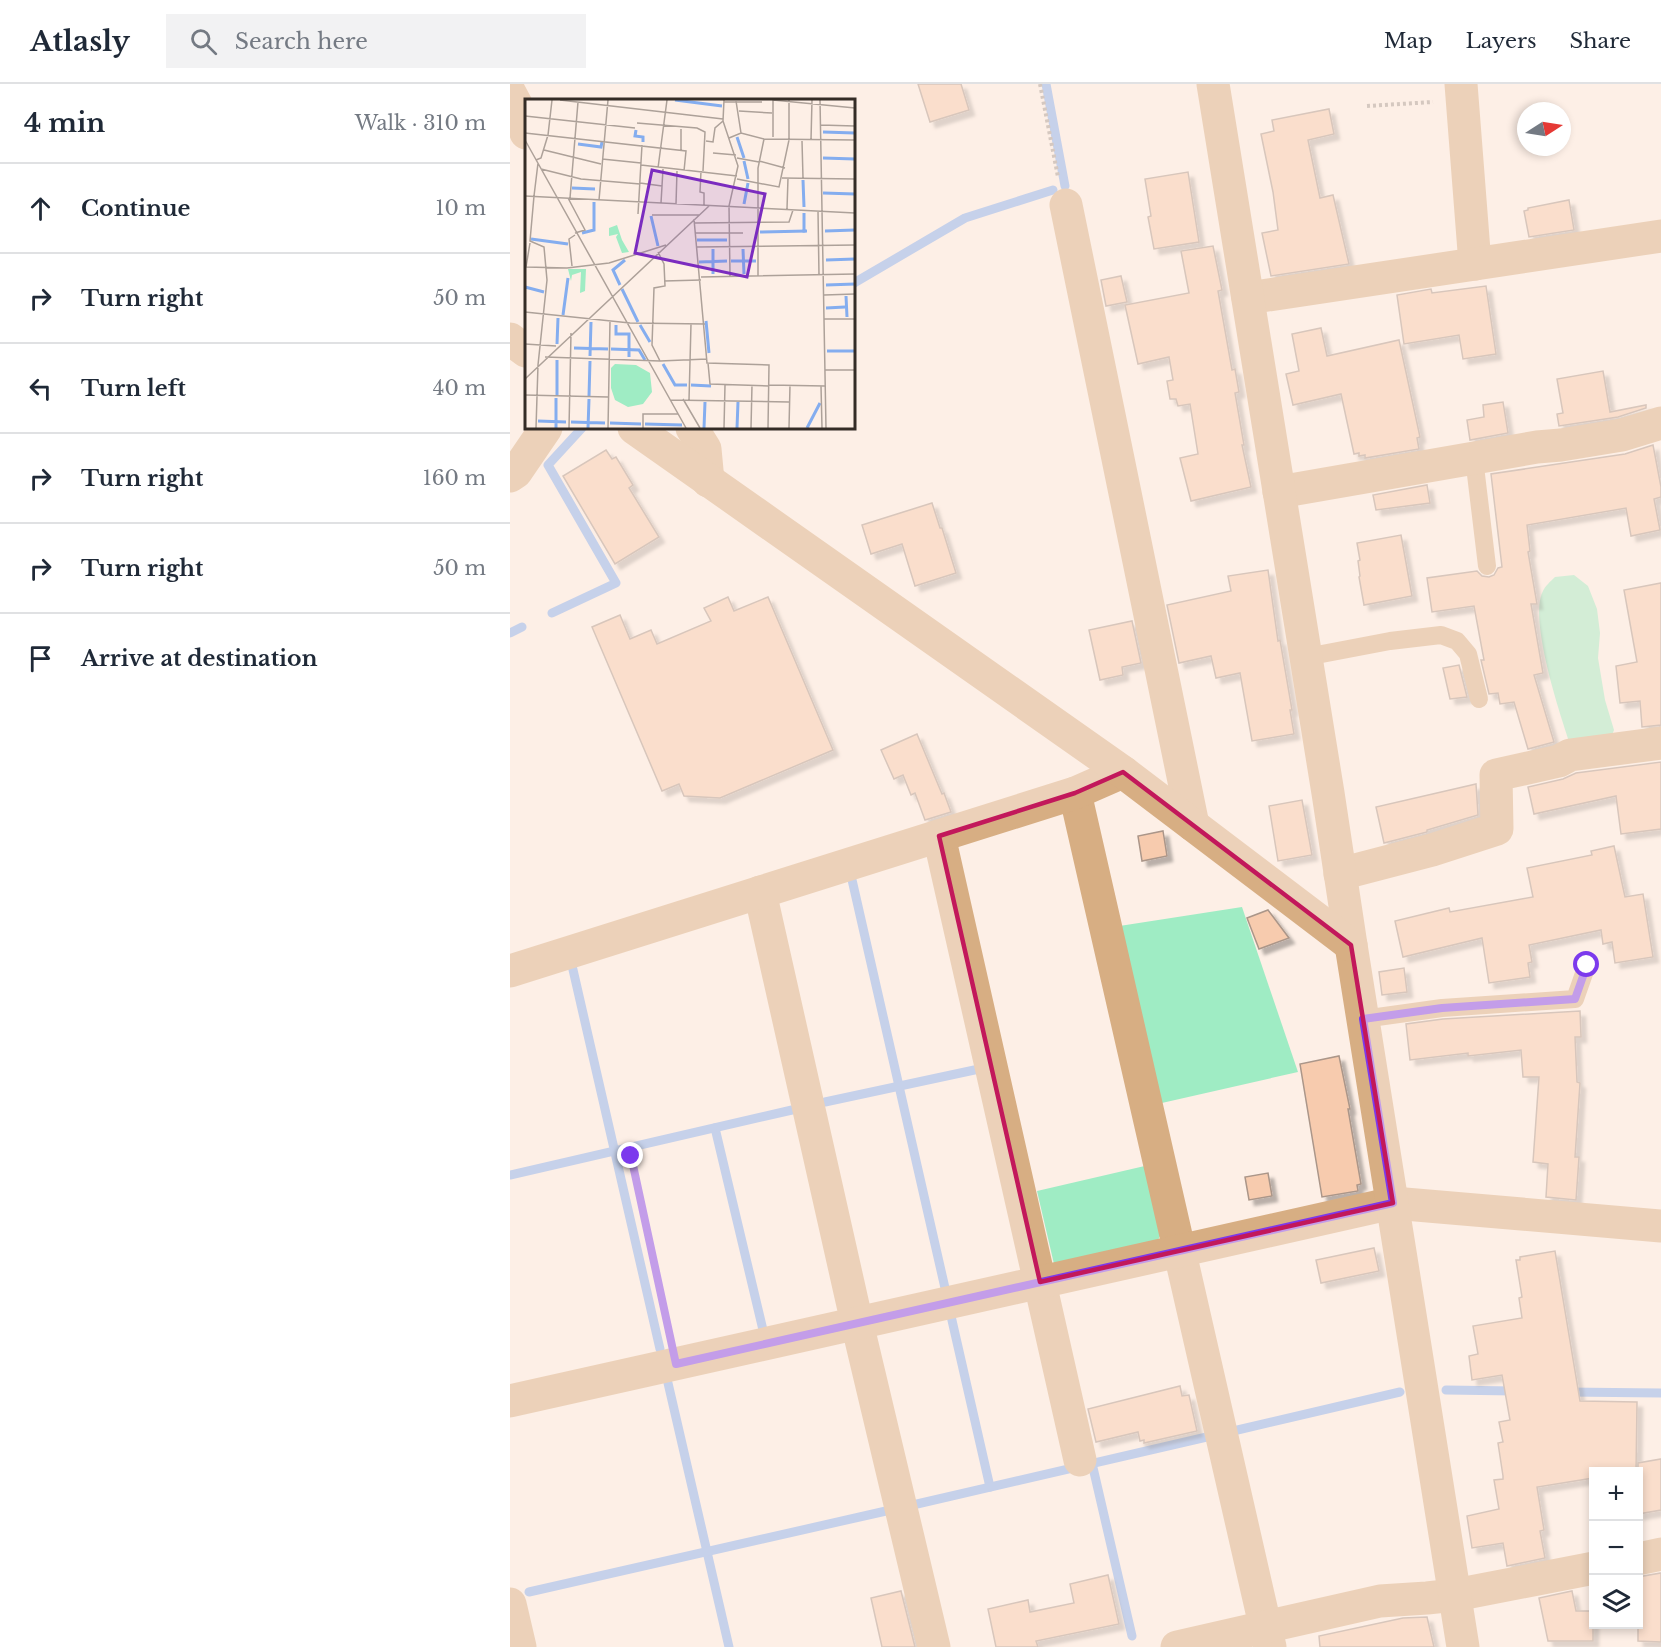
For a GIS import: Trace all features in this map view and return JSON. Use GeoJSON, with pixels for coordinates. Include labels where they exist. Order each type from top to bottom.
{"type":"FeatureCollection","features":[{"type":"Feature","properties":{"kind":"street"},"geometry":{"type":"LineString","coordinates":[[1213,84],[1463,1647]]}},
{"type":"Feature","properties":{"kind":"street"},"geometry":{"type":"LineString","coordinates":[[1461,92],[1474,264]]}},
{"type":"Feature","properties":{"kind":"street"},"geometry":{"type":"LineString","coordinates":[[510,93],[525,130]]}},
{"type":"Feature","properties":{"kind":"street"},"geometry":{"type":"LineString","coordinates":[[1066,205],[1193,825]]}},
{"type":"Feature","properties":{"kind":"street"},"geometry":{"type":"LineString","coordinates":[[1248,298],[1661,236]]}},
{"type":"Feature","properties":{"kind":"street"},"geometry":{"type":"LineString","coordinates":[[510,339],[525,350]]}},
{"type":"Feature","properties":{"kind":"street"},"geometry":{"type":"LineString","coordinates":[[1280,492],[1537,447],[1622,435],[1661,423]]}},
{"type":"Feature","properties":{"kind":"street"},"geometry":{"type":"LineString","coordinates":[[510,476],[516,472],[545,429]]}},
{"type":"Feature","properties":{"kind":"street"},"geometry":{"type":"LineString","coordinates":[[635,429],[1123,772],[1351,945]]}},
{"type":"Feature","properties":{"kind":"street"},"geometry":{"type":"LineString","coordinates":[[693,429],[705,449],[708,481]]}},
{"type":"Feature","properties":{"kind":"street"},"geometry":{"type":"LineString","coordinates":[[1340,874],[1432,850],[1497,829],[1496,775],[1559,761],[1570,754],[1661,743]]}},
{"type":"Feature","properties":{"kind":"street"},"geometry":{"type":"LineString","coordinates":[[510,971],[1075,793],[1123,772]]}},
{"type":"Feature","properties":{"kind":"street"},"geometry":{"type":"LineString","coordinates":[[1075,793],[1268,1637]]}},
{"type":"Feature","properties":{"kind":"street"},"geometry":{"type":"LineString","coordinates":[[939,836],[1080,1460]]}},
{"type":"Feature","properties":{"kind":"street"},"geometry":{"type":"LineString","coordinates":[[760,892],[857,1323],[934,1647]]}},
{"type":"Feature","properties":{"kind":"street"},"geometry":{"type":"LineString","coordinates":[[510,1401],[1393,1203],[1661,1226]]}},
{"type":"Feature","properties":{"kind":"street"},"geometry":{"type":"LineString","coordinates":[[1643,1558],[1661,1554]]}},
{"type":"Feature","properties":{"kind":"street"},"geometry":{"type":"LineString","coordinates":[[1177,1647],[1268,1637],[1380,1601],[1455,1594],[1589,1569]]}},
{"type":"Feature","properties":{"kind":"street"},"geometry":{"type":"LineString","coordinates":[[510,1604],[520,1647]]}},
{"type":"Feature","properties":{"kind":"lane"},"geometry":{"type":"LineString","coordinates":[[1474,458],[1488,566]]}},
{"type":"Feature","properties":{"kind":"lane"},"geometry":{"type":"LineString","coordinates":[[1306,657],[1390,641],[1441,635],[1457,641],[1468,654],[1479,699]]}},
{"type":"Feature","properties":{"kind":"lane"},"geometry":{"type":"LineString","coordinates":[[1363,1019],[1442,1008],[1575,999],[1587,965]]}},
{"type":"Feature","properties":{"kind":"path"},"geometry":{"type":"LineString","coordinates":[[1040,84],[1062,196],[1066,205]]}},
{"type":"Feature","properties":{"kind":"path"},"geometry":{"type":"LineString","coordinates":[[1367,106],[1461,92]]}},
{"type":"Feature","properties":{"kind":"path"},"geometry":{"type":"LineString","coordinates":[[631,1156],[676,1364]]}},
{"type":"Feature","properties":{"kind":"highlighted area"},"geometry":{"type":"Polygon","coordinates":[[[1123,772],[1351,945],[1393,1203],[1040,1282],[939,836],[1075,793],[1123,772]]]}},
{"type":"Feature","properties":{"kind":"green space"},"geometry":{"type":"Polygon","coordinates":[[[1574,575],[1588,586],[1597,609],[1600,633],[1598,658],[1605,700],[1614,730],[1610,740],[1571,747],[1548,668],[1539,605],[1544,589],[1555,577],[1574,575]]]}},
{"type":"Feature","properties":{"kind":"green space"},"geometry":{"type":"Polygon","coordinates":[[[1242,907],[1298,1072],[1153,1105],[1113,927],[1242,907]]]}},
{"type":"Feature","properties":{"kind":"green space"},"geometry":{"type":"Polygon","coordinates":[[[1149,1165],[1164,1228],[1158,1240],[1054,1264],[1037,1191],[1149,1165]]]}},
{"type":"Feature","properties":{"kind":"building"},"geometry":{"type":"Polygon","coordinates":[[[918,84],[961,84],[969,110],[930,122],[918,84]]]}},
{"type":"Feature","properties":{"kind":"building"},"geometry":{"type":"Polygon","coordinates":[[[1329,109],[1334,134],[1308,140],[1320,198],[1333,195],[1349,264],[1271,276],[1262,233],[1278,230],[1261,134],[1274,131],[1272,120],[1329,109]]]}},
{"type":"Feature","properties":{"kind":"building"},"geometry":{"type":"Polygon","coordinates":[[[1188,172],[1199,242],[1154,249],[1148,217],[1151,216],[1145,179],[1188,172]]]}},
{"type":"Feature","properties":{"kind":"building"},"geometry":{"type":"Polygon","coordinates":[[[1569,200],[1574,230],[1529,237],[1524,211],[1528,208],[1569,200]]]}},
{"type":"Feature","properties":{"kind":"building"},"geometry":{"type":"Polygon","coordinates":[[[1213,246],[1222,290],[1218,291],[1232,370],[1235,369],[1239,392],[1235,393],[1244,445],[1242,445],[1251,487],[1191,501],[1180,458],[1198,454],[1190,404],[1178,406],[1176,399],[1170,399],[1167,381],[1173,380],[1169,357],[1138,364],[1125,305],[1189,293],[1181,251],[1213,246]]]}},
{"type":"Feature","properties":{"kind":"building"},"geometry":{"type":"Polygon","coordinates":[[[1121,276],[1127,302],[1106,306],[1101,280],[1121,276]]]}},
{"type":"Feature","properties":{"kind":"building"},"geometry":{"type":"Polygon","coordinates":[[[1486,286],[1496,354],[1463,359],[1459,335],[1404,344],[1397,295],[1431,289],[1432,293],[1486,286]]]}},
{"type":"Feature","properties":{"kind":"building"},"geometry":{"type":"Polygon","coordinates":[[[1321,328],[1327,356],[1399,340],[1420,437],[1417,438],[1419,449],[1365,458],[1365,455],[1359,456],[1359,453],[1354,454],[1341,394],[1293,405],[1286,374],[1299,371],[1292,334],[1321,328]]]}},
{"type":"Feature","properties":{"kind":"building"},"geometry":{"type":"Polygon","coordinates":[[[1603,371],[1610,412],[1646,405],[1646,408],[1618,417],[1559,426],[1557,414],[1563,413],[1557,379],[1603,371]]]}},
{"type":"Feature","properties":{"kind":"building"},"geometry":{"type":"Polygon","coordinates":[[[1503,402],[1508,433],[1470,440],[1467,420],[1484,417],[1483,405],[1503,402]]]}},
{"type":"Feature","properties":{"kind":"building"},"geometry":{"type":"Polygon","coordinates":[[[1653,445],[1661,487],[1661,497],[1654,499],[1660,530],[1631,536],[1626,508],[1527,525],[1530,551],[1528,552],[1537,604],[1531,604],[1543,673],[1534,675],[1554,742],[1528,749],[1514,702],[1500,704],[1498,693],[1489,694],[1481,660],[1484,660],[1474,606],[1432,612],[1427,578],[1477,571],[1482,576],[1489,577],[1502,567],[1491,474],[1625,454],[1653,445]]]}},
{"type":"Feature","properties":{"kind":"building"},"geometry":{"type":"Polygon","coordinates":[[[606,450],[612,459],[616,457],[633,485],[629,488],[659,537],[615,564],[563,476],[606,450]]]}},
{"type":"Feature","properties":{"kind":"building"},"geometry":{"type":"Polygon","coordinates":[[[1427,485],[1430,503],[1376,510],[1373,495],[1427,485]]]}},
{"type":"Feature","properties":{"kind":"building"},"geometry":{"type":"Polygon","coordinates":[[[932,503],[956,573],[915,586],[902,544],[871,554],[862,525],[932,503]]]}},
{"type":"Feature","properties":{"kind":"building"},"geometry":{"type":"Polygon","coordinates":[[[1401,535],[1412,596],[1364,605],[1359,577],[1358,561],[1360,560],[1357,543],[1401,535]]]}},
{"type":"Feature","properties":{"kind":"building"},"geometry":{"type":"Polygon","coordinates":[[[1268,570],[1294,734],[1252,741],[1240,673],[1216,678],[1211,656],[1179,663],[1167,605],[1231,591],[1228,576],[1268,570]]]}},
{"type":"Feature","properties":{"kind":"building"},"geometry":{"type":"Polygon","coordinates":[[[1661,583],[1661,725],[1642,727],[1640,701],[1620,703],[1616,666],[1637,662],[1624,590],[1661,583]]]}},
{"type":"Feature","properties":{"kind":"building"},"geometry":{"type":"Polygon","coordinates":[[[728,597],[734,611],[768,597],[833,750],[720,798],[684,796],[679,784],[662,791],[592,627],[620,615],[630,639],[651,630],[657,644],[711,621],[704,608],[728,597]]]}},
{"type":"Feature","properties":{"kind":"building"},"geometry":{"type":"Polygon","coordinates":[[[1132,621],[1141,663],[1122,667],[1123,675],[1100,680],[1089,630],[1132,621]]]}},
{"type":"Feature","properties":{"kind":"building"},"geometry":{"type":"Polygon","coordinates":[[[1459,665],[1467,697],[1450,699],[1443,668],[1459,665]]]}},
{"type":"Feature","properties":{"kind":"building"},"geometry":{"type":"Polygon","coordinates":[[[917,734],[951,812],[925,820],[915,793],[911,795],[903,775],[894,779],[881,750],[917,734]]]}},
{"type":"Feature","properties":{"kind":"building"},"geometry":{"type":"Polygon","coordinates":[[[1661,762],[1661,829],[1621,834],[1616,796],[1534,814],[1528,787],[1563,779],[1576,773],[1661,762]]]}},
{"type":"Feature","properties":{"kind":"building"},"geometry":{"type":"Polygon","coordinates":[[[1476,784],[1478,815],[1384,843],[1376,807],[1476,784]]]}},
{"type":"Feature","properties":{"kind":"building"},"geometry":{"type":"Polygon","coordinates":[[[1302,800],[1312,855],[1278,861],[1269,806],[1302,800]]]}},
{"type":"Feature","properties":{"kind":"building"},"geometry":{"type":"Polygon","coordinates":[[[1163,831],[1167,856],[1142,861],[1138,836],[1163,831]]]}},
{"type":"Feature","properties":{"kind":"building"},"geometry":{"type":"Polygon","coordinates":[[[1614,846],[1625,897],[1643,894],[1653,957],[1615,963],[1612,942],[1603,944],[1601,930],[1529,945],[1532,962],[1528,963],[1530,977],[1489,983],[1482,938],[1403,957],[1395,921],[1449,908],[1450,912],[1533,897],[1527,868],[1592,855],[1591,851],[1614,846]]]}},
{"type":"Feature","properties":{"kind":"building"},"geometry":{"type":"Polygon","coordinates":[[[1268,910],[1289,938],[1259,949],[1247,918],[1268,910]]]}},
{"type":"Feature","properties":{"kind":"building"},"geometry":{"type":"Polygon","coordinates":[[[1404,968],[1407,992],[1382,995],[1379,972],[1404,968]]]}},
{"type":"Feature","properties":{"kind":"building"},"geometry":{"type":"Polygon","coordinates":[[[1580,1011],[1581,1037],[1575,1037],[1577,1082],[1580,1083],[1575,1157],[1579,1157],[1576,1200],[1546,1197],[1548,1164],[1533,1162],[1539,1077],[1523,1077],[1521,1050],[1410,1060],[1406,1024],[1443,1019],[1580,1011]]]}},
{"type":"Feature","properties":{"kind":"building"},"geometry":{"type":"Polygon","coordinates":[[[1339,1056],[1350,1109],[1348,1109],[1361,1184],[1357,1185],[1358,1191],[1322,1197],[1300,1064],[1339,1056]]]}},
{"type":"Feature","properties":{"kind":"building"},"geometry":{"type":"Polygon","coordinates":[[[1268,1173],[1272,1196],[1249,1200],[1245,1177],[1268,1173]]]}},
{"type":"Feature","properties":{"kind":"building"},"geometry":{"type":"Polygon","coordinates":[[[1374,1248],[1379,1271],[1321,1283],[1316,1260],[1374,1248]]]}},
{"type":"Feature","properties":{"kind":"building"},"geometry":{"type":"Polygon","coordinates":[[[1555,1251],[1580,1401],[1637,1402],[1636,1467],[1589,1467],[1589,1479],[1537,1487],[1544,1530],[1540,1531],[1545,1558],[1507,1566],[1503,1543],[1472,1548],[1467,1516],[1499,1509],[1494,1480],[1503,1479],[1498,1443],[1503,1442],[1499,1422],[1510,1420],[1502,1375],[1472,1380],[1469,1356],[1478,1354],[1473,1326],[1522,1318],[1519,1298],[1522,1297],[1516,1260],[1520,1260],[1520,1257],[1555,1251]]]}},
{"type":"Feature","properties":{"kind":"building"},"geometry":{"type":"Polygon","coordinates":[[[1180,1386],[1182,1396],[1189,1395],[1197,1431],[1144,1443],[1144,1440],[1140,1441],[1138,1432],[1096,1442],[1088,1409],[1180,1386]]]}},
{"type":"Feature","properties":{"kind":"building"},"geometry":{"type":"Polygon","coordinates":[[[1661,1459],[1661,1510],[1643,1513],[1643,1467],[1638,1467],[1638,1463],[1661,1459]]]}},
{"type":"Feature","properties":{"kind":"building"},"geometry":{"type":"Polygon","coordinates":[[[1661,1573],[1661,1642],[1638,1641],[1638,1629],[1643,1629],[1643,1576],[1661,1573]]]}},
{"type":"Feature","properties":{"kind":"building"},"geometry":{"type":"Polygon","coordinates":[[[1108,1575],[1119,1624],[1036,1641],[1038,1647],[996,1647],[988,1609],[1028,1600],[1030,1612],[1074,1603],[1070,1584],[1108,1575]]]}},
{"type":"Feature","properties":{"kind":"building"},"geometry":{"type":"Polygon","coordinates":[[[901,1591],[915,1647],[882,1647],[871,1598],[901,1591]]]}},
{"type":"Feature","properties":{"kind":"building"},"geometry":{"type":"Polygon","coordinates":[[[1572,1591],[1576,1611],[1589,1611],[1589,1629],[1593,1629],[1593,1641],[1548,1641],[1539,1598],[1572,1591]]]}},
{"type":"Feature","properties":{"kind":"building"},"geometry":{"type":"Polygon","coordinates":[[[1427,1617],[1434,1647],[1320,1647],[1319,1636],[1403,1618],[1427,1617]]]}},
{"type":"Feature","properties":{"kind":"waterway"},"geometry":{"type":"LineString","coordinates":[[1046,84],[1065,186]]}},
{"type":"Feature","properties":{"kind":"waterway"},"geometry":{"type":"LineString","coordinates":[[855,282],[965,218],[1053,190]]}},
{"type":"Feature","properties":{"kind":"waterway"},"geometry":{"type":"LineString","coordinates":[[552,613],[616,583],[548,465],[581,429]]}},
{"type":"Feature","properties":{"kind":"waterway"},"geometry":{"type":"LineString","coordinates":[[510,633],[522,627]]}},
{"type":"Feature","properties":{"kind":"waterway"},"geometry":{"type":"LineString","coordinates":[[850,871],[945,1288]]}},
{"type":"Feature","properties":{"kind":"waterway"},"geometry":{"type":"LineString","coordinates":[[571,961],[660,1349]]}},
{"type":"Feature","properties":{"kind":"waterway"},"geometry":{"type":"LineString","coordinates":[[825,1102],[979,1069]]}},
{"type":"Feature","properties":{"kind":"waterway"},"geometry":{"type":"LineString","coordinates":[[510,1175],[792,1110]]}},
{"type":"Feature","properties":{"kind":"waterway"},"geometry":{"type":"LineString","coordinates":[[715,1128],[763,1330]]}},
{"type":"Feature","properties":{"kind":"waterway"},"geometry":{"type":"LineString","coordinates":[[951,1316],[990,1487]]}},
{"type":"Feature","properties":{"kind":"waterway"},"geometry":{"type":"LineString","coordinates":[[668,1383],[729,1647]]}},
{"type":"Feature","properties":{"kind":"waterway"},"geometry":{"type":"LineString","coordinates":[[1446,1390],[1515,1391]]}},
{"type":"Feature","properties":{"kind":"waterway"},"geometry":{"type":"LineString","coordinates":[[1229,1432],[1400,1392]]}},
{"type":"Feature","properties":{"kind":"waterway"},"geometry":{"type":"LineString","coordinates":[[1567,1392],[1661,1393]]}},
{"type":"Feature","properties":{"kind":"waterway"},"geometry":{"type":"LineString","coordinates":[[917,1504],[1211,1436]]}},
{"type":"Feature","properties":{"kind":"waterway"},"geometry":{"type":"LineString","coordinates":[[1091,1459],[1132,1636]]}},
{"type":"Feature","properties":{"kind":"waterway"},"geometry":{"type":"LineString","coordinates":[[529,1592],[886,1511]]}},
{"type":"Feature","properties":{"kind":"route"},"geometry":{"type":"LineString","coordinates":[[631,1156],[676,1364],[1393,1203],[1363,1019],[1442,1008],[1575,999],[1587,965]]}}]}
